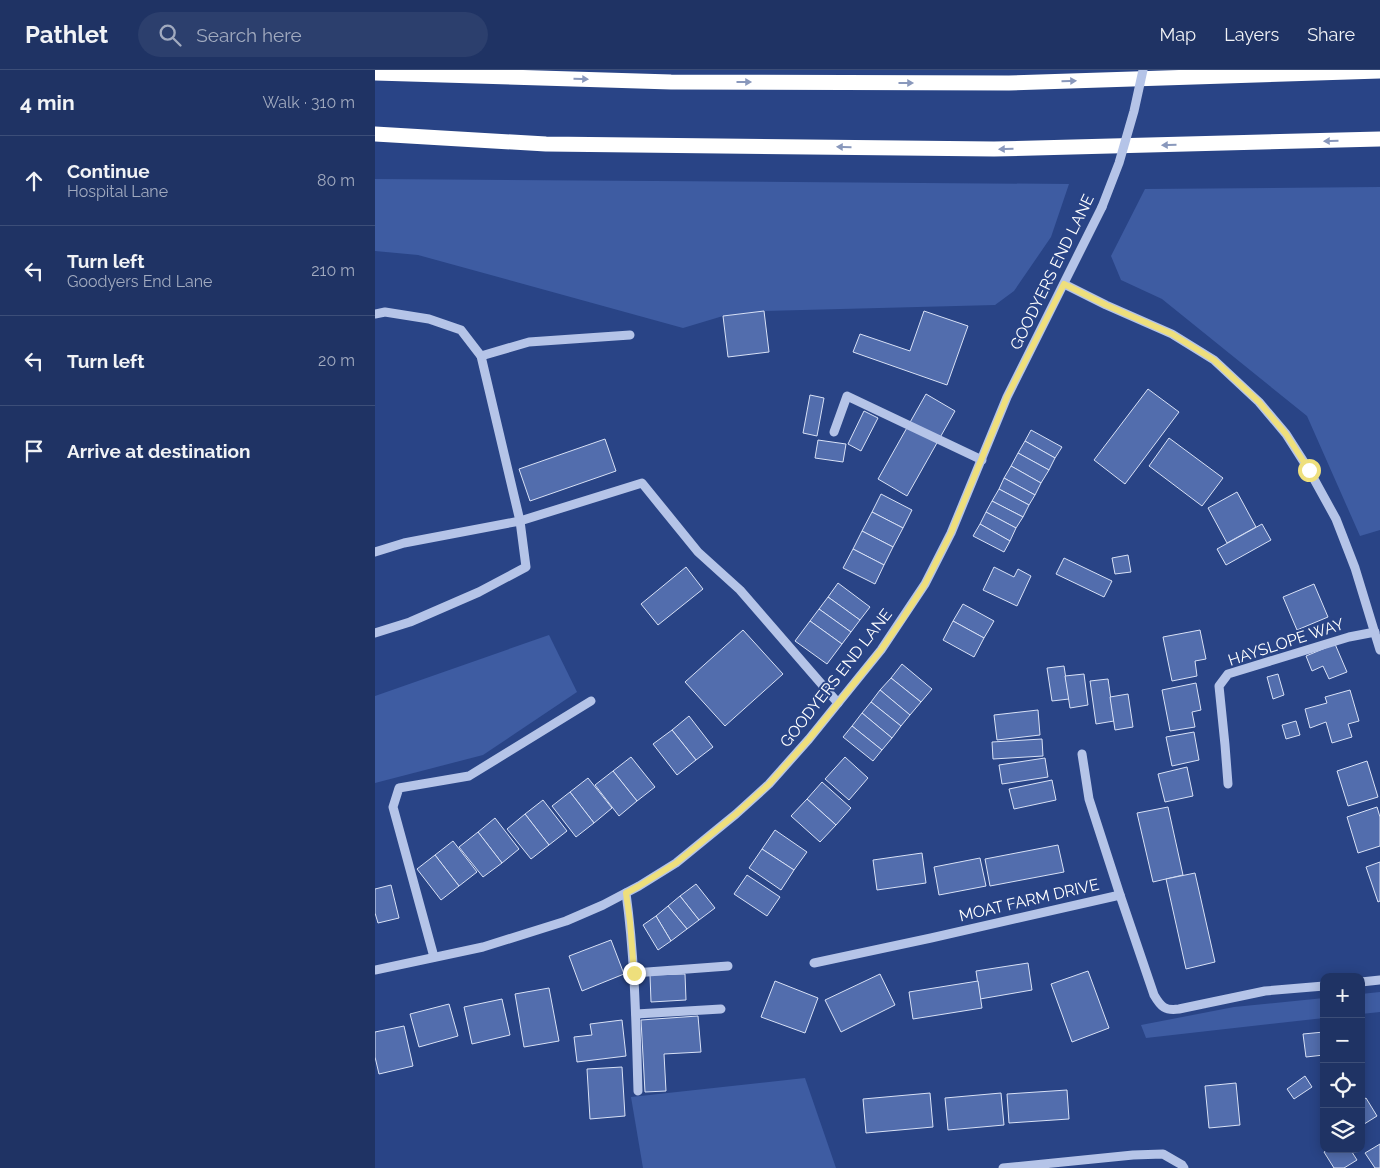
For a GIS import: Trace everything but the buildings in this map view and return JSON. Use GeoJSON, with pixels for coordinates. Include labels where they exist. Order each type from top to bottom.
{"type":"FeatureCollection","features":[{"type":"Feature","properties":{"kind":"highway"},"geometry":{"type":"LineString","coordinates":[[375,73],[671,82],[1009,83],[1380,71]]}},
{"type":"Feature","properties":{"kind":"highway"},"geometry":{"type":"LineString","coordinates":[[375,134],[546,144],[995,149],[1380,140]]}},
{"type":"Feature","properties":{"kind":"street","name":"GOODYERS END LANE"},"geometry":{"type":"LineString","coordinates":[[375,970],[483,947],[565,921],[626,893],[676,863],[736,814],[769,784],[809,739],[881,650],[925,584],[951,533],[1007,397],[1102,207],[1134,112],[1143,70]]}},
{"type":"Feature","properties":{"kind":"street"},"geometry":{"type":"LineString","coordinates":[[1064,284],[1172,334],[1214,360],[1259,402],[1286,434],[1309,470],[1335,519],[1355,568],[1380,650]]}},
{"type":"Feature","properties":{"kind":"street"},"geometry":{"type":"LineString","coordinates":[[375,314],[385,312],[429,319],[461,330],[481,356],[520,521],[527,567],[471,596],[410,622],[375,633]]}},
{"type":"Feature","properties":{"kind":"street"},"geometry":{"type":"LineString","coordinates":[[481,356],[529,342],[629,335]]}},
{"type":"Feature","properties":{"kind":"street"},"geometry":{"type":"LineString","coordinates":[[834,432],[847,396],[982,460]]}},
{"type":"Feature","properties":{"kind":"street"},"geometry":{"type":"LineString","coordinates":[[375,552],[404,543],[520,521],[642,483],[699,552],[741,590],[838,703]]}},
{"type":"Feature","properties":{"kind":"street","name":"HAYSLOPE WAY"},"geometry":{"type":"LineString","coordinates":[[1228,784],[1219,686],[1228,674],[1349,637],[1375,632]]}},
{"type":"Feature","properties":{"kind":"street"},"geometry":{"type":"LineString","coordinates":[[434,957],[393,807],[399,788],[469,776],[591,701]]}},
{"type":"Feature","properties":{"kind":"street"},"geometry":{"type":"LineString","coordinates":[[1082,754],[1089,799],[1120,895]]}},
{"type":"Feature","properties":{"kind":"street"},"geometry":{"type":"LineString","coordinates":[[626,893],[634,973],[637,1091]]}},
{"type":"Feature","properties":{"kind":"street","name":"MOAT FARM DRIVE"},"geometry":{"type":"LineString","coordinates":[[814,963],[1120,895],[1154,995],[1158,1003],[1164,1008],[1172,1010],[1265,991],[1320,986]]}},
{"type":"Feature","properties":{"kind":"street"},"geometry":{"type":"LineString","coordinates":[[634,973],[728,966]]}},
{"type":"Feature","properties":{"kind":"street"},"geometry":{"type":"LineString","coordinates":[[1365,982],[1380,980]]}},
{"type":"Feature","properties":{"kind":"street"},"geometry":{"type":"LineString","coordinates":[[636,1014],[721,1009]]}},
{"type":"Feature","properties":{"kind":"street"},"geometry":{"type":"LineString","coordinates":[[1003,1168],[1133,1155],[1163,1154],[1184,1168]]}},
{"type":"Feature","properties":{"kind":"shaded area"},"geometry":{"type":"Polygon","coordinates":[[[375,179],[1069,184],[1051,237],[1014,291],[995,305],[764,311],[723,316],[683,328],[418,255],[375,251],[375,179]]]}},
{"type":"Feature","properties":{"kind":"shaded area"},"geometry":{"type":"Polygon","coordinates":[[[1380,187],[1380,530],[1360,536],[1307,416],[1162,299],[1121,280],[1111,256],[1145,189],[1380,187]]]}},
{"type":"Feature","properties":{"kind":"shaded area"},"geometry":{"type":"Polygon","coordinates":[[[549,635],[577,692],[483,755],[375,783],[375,696],[549,635]]]}},
{"type":"Feature","properties":{"kind":"shaded area"},"geometry":{"type":"Polygon","coordinates":[[[1380,992],[1380,1012],[1365,1014],[1365,994],[1380,992]]]}},
{"type":"Feature","properties":{"kind":"shaded area"},"geometry":{"type":"Polygon","coordinates":[[[1320,998],[1320,1018],[1146,1038],[1141,1025],[1234,1007],[1320,998]]]}},
{"type":"Feature","properties":{"kind":"shaded area"},"geometry":{"type":"Polygon","coordinates":[[[805,1078],[836,1168],[643,1168],[631,1097],[805,1078]]]}},
{"type":"Feature","properties":{"kind":"route"},"geometry":{"type":"LineString","coordinates":[[634,973],[626,893],[676,863],[709,837],[769,784],[809,739],[881,650],[925,584],[951,533],[1007,397],[1064,284],[1172,334],[1214,360],[1259,402],[1286,434],[1309,470]]}}]}
